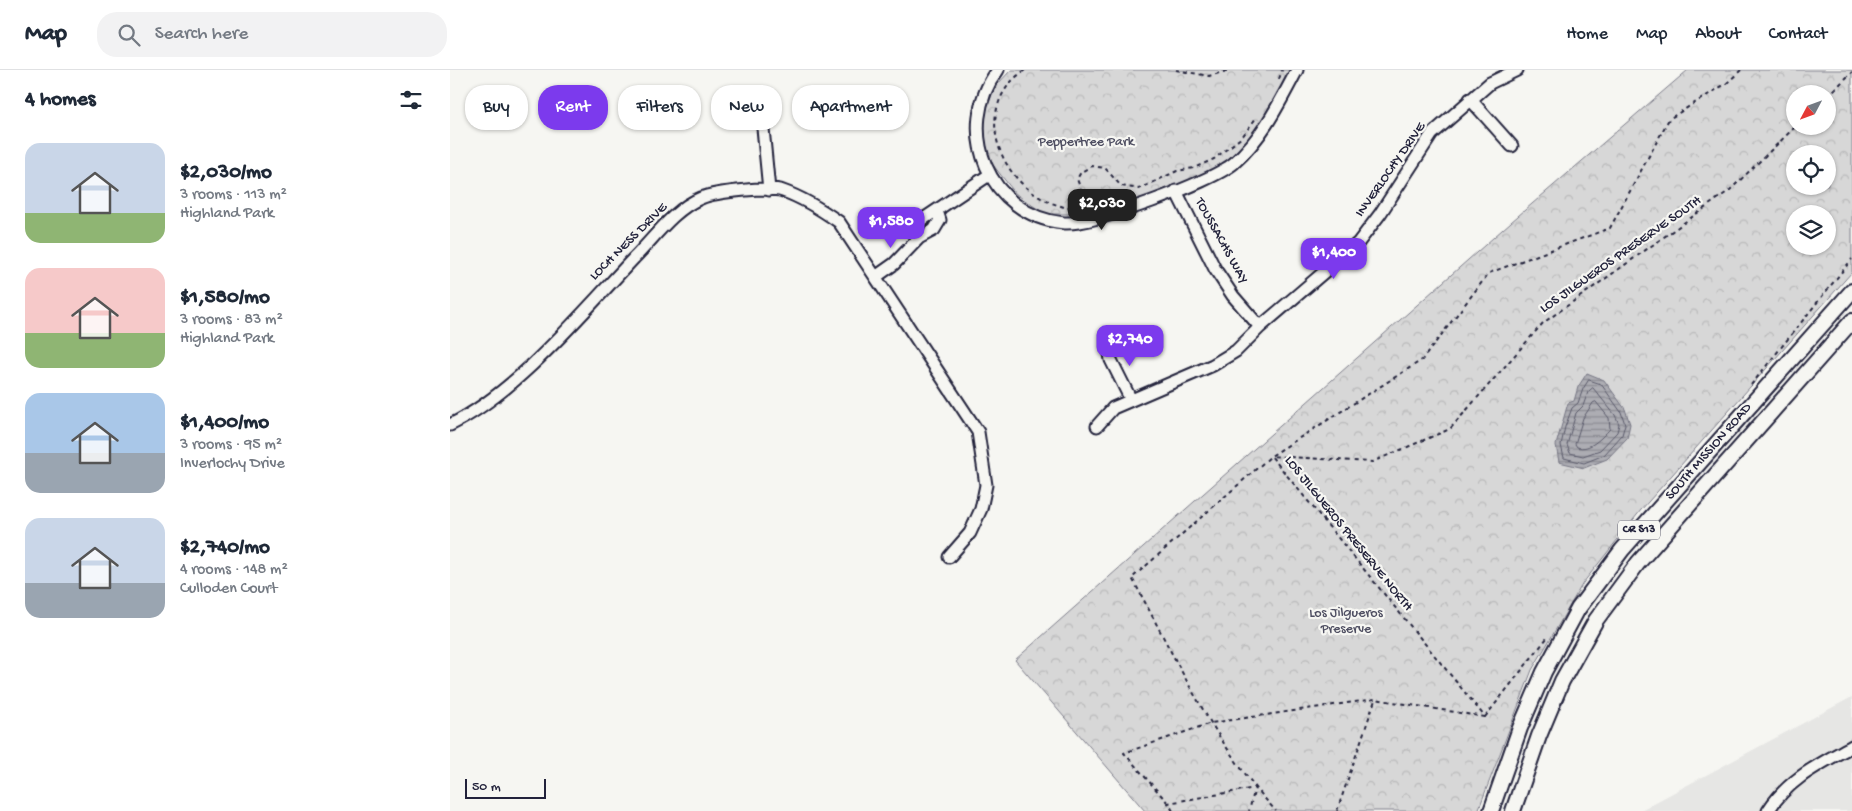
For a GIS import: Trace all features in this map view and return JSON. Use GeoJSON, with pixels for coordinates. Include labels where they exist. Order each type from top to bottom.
{"type":"FeatureCollection","features":[{"type":"Feature","properties":{"kind":"main road","name":"SOUTH MISSION ROAD"},"geometry":{"type":"LineString","coordinates":[[1491,811],[1520,728],[1544,672],[1578,608],[1628,543],[1852,291]]}},
{"type":"Feature","properties":{"kind":"main road","name":"SOUTH MISSION ROAD"},"geometry":{"type":"LineString","coordinates":[[1512,811],[1539,736],[1562,681],[1596,620],[1638,563],[1852,321]]}},
{"type":"Feature","properties":{"kind":"street"},"geometry":{"type":"LineString","coordinates":[[998,70],[988,83],[977,118],[977,134],[982,157],[989,174],[999,189],[1024,210],[1062,223],[1098,219],[1200,183],[1232,165],[1250,148],[1266,128],[1297,70]]}},
{"type":"Feature","properties":{"kind":"street","name":"INVERLOCHY DRIVE"},"geometry":{"type":"LineString","coordinates":[[1097,426],[1113,408],[1213,365],[1236,351],[1358,243],[1380,214],[1432,134],[1490,83],[1517,70]]}},
{"type":"Feature","properties":{"kind":"street"},"geometry":{"type":"LineString","coordinates":[[1470,99],[1512,146]]}},
{"type":"Feature","properties":{"kind":"street"},"geometry":{"type":"LineString","coordinates":[[763,130],[769,190]]}},
{"type":"Feature","properties":{"kind":"street"},"geometry":{"type":"LineString","coordinates":[[877,276],[894,264],[920,238],[915,231],[919,222],[989,174]]}},
{"type":"Feature","properties":{"kind":"street","name":"LOCH NESS DRIVE"},"geometry":{"type":"LineString","coordinates":[[450,425],[473,414],[506,387],[558,337],[675,215],[701,198],[738,191],[782,190],[819,208],[839,222],[877,276],[978,432],[986,486],[981,509],[970,533],[949,557]]}},
{"type":"Feature","properties":{"kind":"street","name":"TOUSSACHS WAY"},"geometry":{"type":"LineString","coordinates":[[1176,192],[1215,269],[1233,296],[1260,328]]}},
{"type":"Feature","properties":{"kind":"street"},"geometry":{"type":"LineString","coordinates":[[1108,341],[1111,360],[1131,400]]}},
{"type":"Feature","properties":{"kind":"street"},"geometry":{"type":"LineString","coordinates":[[1768,811],[1778,795],[1793,780],[1852,746]]}},
{"type":"Feature","properties":{"kind":"path"},"geometry":{"type":"LineString","coordinates":[[1025,70],[1010,83],[999,108],[996,125],[998,146],[1002,160],[1022,184],[1042,199],[1067,208],[1079,201],[1083,194],[1076,179],[1081,172],[1092,166],[1105,168],[1121,186],[1139,189],[1177,171],[1194,168],[1214,158],[1242,137],[1258,116]]}},
{"type":"Feature","properties":{"kind":"path"},"geometry":{"type":"LineString","coordinates":[[1176,70],[1209,76],[1230,70]]}},
{"type":"Feature","properties":{"kind":"path"},"geometry":{"type":"LineString","coordinates":[[1276,85],[1282,70]]}},
{"type":"Feature","properties":{"kind":"path","name":"LOS JILGUEROS PRESERVE SOUTH"},"geometry":{"type":"LineString","coordinates":[[1271,456],[1422,360],[1489,273],[1610,228],[1669,119],[1727,83],[1740,70]]}},
{"type":"Feature","properties":{"kind":"path"},"geometry":{"type":"LineString","coordinates":[[1836,88],[1852,72]]}},
{"type":"Feature","properties":{"kind":"path","name":"LOS JILGUEROS PRESERVE SOUTH"},"geometry":{"type":"LineString","coordinates":[[1271,456],[1372,462],[1450,429],[1543,323],[1730,190],[1787,135]]}},
{"type":"Feature","properties":{"kind":"path","name":"LOS JILGUEROS PRESERVE NORTH"},"geometry":{"type":"LineString","coordinates":[[1168,803],[1124,753],[1211,723],[1376,699],[1484,716],[1271,456],[1132,578],[1211,723],[1254,788],[1276,811]]}},
{"type":"Feature","properties":{"kind":"path"},"geometry":{"type":"LineString","coordinates":[[1337,811],[1376,699]]}},
{"type":"Feature","properties":{"kind":"path"},"geometry":{"type":"LineString","coordinates":[[1173,811],[1168,803],[1254,788],[1249,811]]}},
{"type":"Feature","properties":{"kind":"shaded area"},"geometry":{"type":"Polygon","coordinates":[[[1852,697],[1852,811],[1639,811],[1852,697]]]}},
{"type":"Feature","properties":{"kind":"green space","name":"Peppertree Park"},"geometry":{"type":"Polygon","coordinates":[[[1011,70],[1290,70],[1275,103],[1248,140],[1221,166],[1185,183],[1101,213],[1045,214],[1016,194],[989,160],[982,119],[995,87],[1011,70]]]}},
{"type":"Feature","properties":{"kind":"green space","name":"Los Jilgueros Preserve"},"geometry":{"type":"Polygon","coordinates":[[[1688,70],[1852,70],[1852,272],[1641,510],[1583,583],[1532,670],[1478,811],[1145,811],[1015,660],[1511,222],[1688,70]]]}},
{"type":"Feature","properties":{"kind":"water"},"geometry":{"type":"Polygon","coordinates":[[[1587,373],[1604,380],[1625,409],[1630,424],[1627,438],[1607,459],[1584,468],[1559,462],[1556,445],[1568,403],[1574,401],[1578,387],[1587,373]]]}}]}
